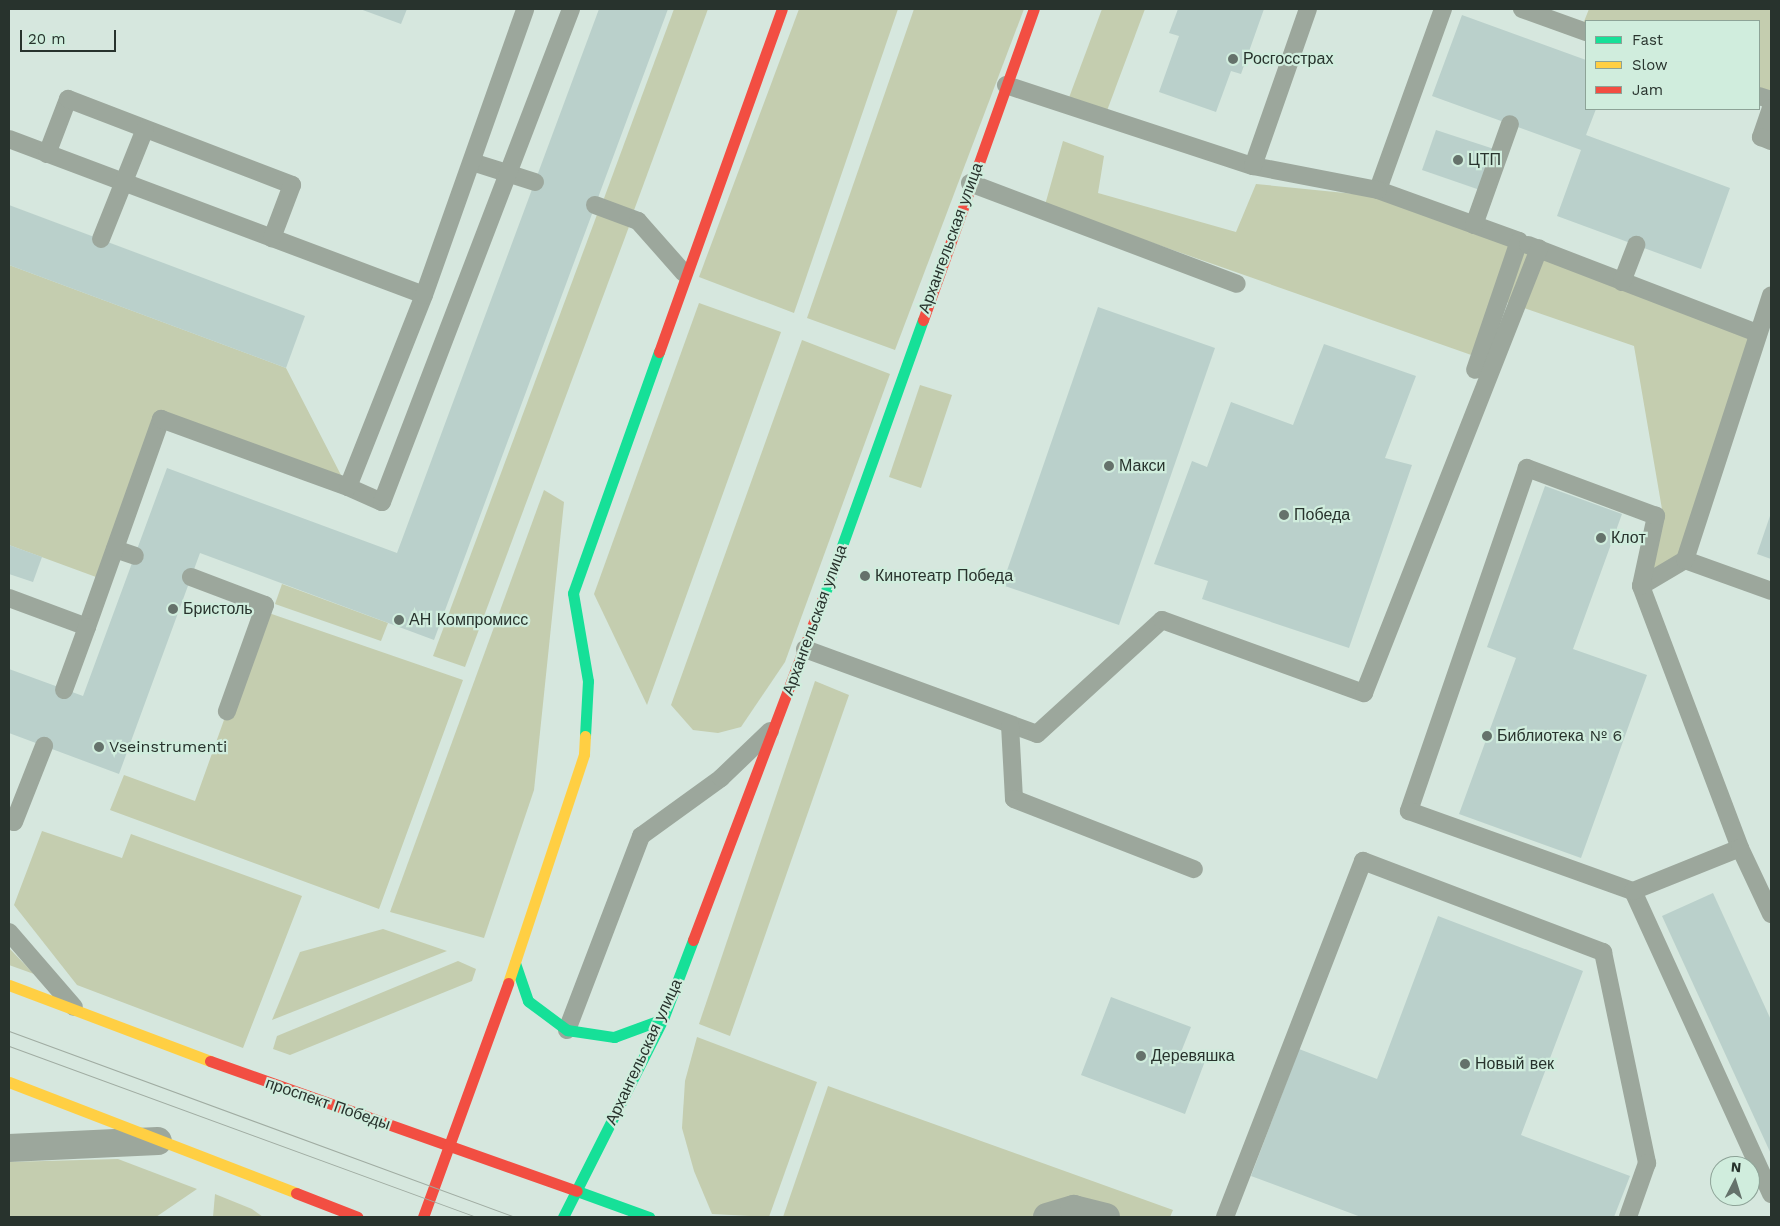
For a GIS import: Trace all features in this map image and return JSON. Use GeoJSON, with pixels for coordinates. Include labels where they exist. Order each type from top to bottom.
{"type":"FeatureCollection","features":[{"type":"Feature","properties":{"kind":"main road"},"geometry":{"type":"LineString","coordinates":[[423,1217],[515,963],[584,754],[588,681],[572,593],[684,273],[782,9]]}},
{"type":"Feature","properties":{"kind":"main road","name":"Архангельская улица"},"geometry":{"type":"LineString","coordinates":[[563,1217],[663,1018],[805,649],[970,183],[1034,9]]}},
{"type":"Feature","properties":{"kind":"main road"},"geometry":{"type":"LineString","coordinates":[[515,963],[528,1001],[567,1030],[614,1037],[663,1018]]}},
{"type":"Feature","properties":{"kind":"main road","name":"проспект Победы"},"geometry":{"type":"LineString","coordinates":[[9,985],[243,1074],[649,1217]]}},
{"type":"Feature","properties":{"kind":"main road"},"geometry":{"type":"LineString","coordinates":[[9,1082],[358,1217]]}},
{"type":"Feature","properties":{"kind":"street"},"geometry":{"type":"LineString","coordinates":[[9,1148],[158,1141]]}},
{"type":"Feature","properties":{"kind":"street"},"geometry":{"type":"LineString","coordinates":[[1047,1217],[1074,1209],[1106,1217]]}},
{"type":"Feature","properties":{"kind":"lane"},"geometry":{"type":"LineString","coordinates":[[348,487],[424,295],[525,9]]}},
{"type":"Feature","properties":{"kind":"lane"},"geometry":{"type":"LineString","coordinates":[[64,690],[161,419],[348,487],[382,502],[511,173],[571,9]]}},
{"type":"Feature","properties":{"kind":"lane"},"geometry":{"type":"LineString","coordinates":[[1253,166],[1308,9]]}},
{"type":"Feature","properties":{"kind":"lane"},"geometry":{"type":"LineString","coordinates":[[1378,190],[1443,9]]}},
{"type":"Feature","properties":{"kind":"lane"},"geometry":{"type":"LineString","coordinates":[[1522,9],[1585,32]]}},
{"type":"Feature","properties":{"kind":"lane"},"geometry":{"type":"LineString","coordinates":[[1006,85],[1253,166],[1378,190],[1539,248],[1622,282],[1757,333]]}},
{"type":"Feature","properties":{"kind":"lane"},"geometry":{"type":"LineString","coordinates":[[47,154],[68,99],[292,186],[272,238]]}},
{"type":"Feature","properties":{"kind":"lane"},"geometry":{"type":"LineString","coordinates":[[1771,108],[1761,137],[1771,141]]}},
{"type":"Feature","properties":{"kind":"lane"},"geometry":{"type":"LineString","coordinates":[[1474,225],[1510,124]]}},
{"type":"Feature","properties":{"kind":"lane"},"geometry":{"type":"LineString","coordinates":[[101,239],[145,129]]}},
{"type":"Feature","properties":{"kind":"lane"},"geometry":{"type":"LineString","coordinates":[[9,140],[424,295]]}},
{"type":"Feature","properties":{"kind":"lane"},"geometry":{"type":"LineString","coordinates":[[472,162],[535,182]]}},
{"type":"Feature","properties":{"kind":"lane"},"geometry":{"type":"LineString","coordinates":[[970,183],[1237,284]]}},
{"type":"Feature","properties":{"kind":"lane"},"geometry":{"type":"LineString","coordinates":[[595,205],[638,221],[684,273]]}},
{"type":"Feature","properties":{"kind":"lane"},"geometry":{"type":"LineString","coordinates":[[1475,370],[1519,241]]}},
{"type":"Feature","properties":{"kind":"lane"},"geometry":{"type":"LineString","coordinates":[[1622,282],[1636,245]]}},
{"type":"Feature","properties":{"kind":"lane"},"geometry":{"type":"LineString","coordinates":[[805,649],[1037,734],[1162,620],[1364,693],[1539,248]]}},
{"type":"Feature","properties":{"kind":"lane"},"geometry":{"type":"LineString","coordinates":[[1641,586],[1686,560],[1757,333],[1771,296]]}},
{"type":"Feature","properties":{"kind":"lane"},"geometry":{"type":"LineString","coordinates":[[1740,848],[1633,891],[1409,811],[1527,468],[1656,516],[1641,586],[1740,848],[1771,914]]}},
{"type":"Feature","properties":{"kind":"lane"},"geometry":{"type":"LineString","coordinates":[[115,549],[134,556]]}},
{"type":"Feature","properties":{"kind":"lane"},"geometry":{"type":"LineString","coordinates":[[1686,560],[1771,591]]}},
{"type":"Feature","properties":{"kind":"lane"},"geometry":{"type":"LineString","coordinates":[[191,578],[265,605],[227,711]]}},
{"type":"Feature","properties":{"kind":"lane"},"geometry":{"type":"LineString","coordinates":[[9,598],[87,627]]}},
{"type":"Feature","properties":{"kind":"lane"},"geometry":{"type":"LineString","coordinates":[[567,1030],[641,836],[721,778],[776,724]]}},
{"type":"Feature","properties":{"kind":"lane"},"geometry":{"type":"LineString","coordinates":[[1010,725],[1014,799],[1194,869]]}},
{"type":"Feature","properties":{"kind":"lane"},"geometry":{"type":"LineString","coordinates":[[9,820],[14,822],[44,746]]}},
{"type":"Feature","properties":{"kind":"lane"},"geometry":{"type":"LineString","coordinates":[[1225,1217],[1363,861],[1603,952],[1647,1163],[1628,1217]]}},
{"type":"Feature","properties":{"kind":"lane"},"geometry":{"type":"LineString","coordinates":[[1633,891],[1771,1194]]}},
{"type":"Feature","properties":{"kind":"lane"},"geometry":{"type":"LineString","coordinates":[[9,932],[76,1009]]}},
{"type":"Feature","properties":{"kind":"green space"},"geometry":{"type":"Polygon","coordinates":[[[674,9],[708,9],[633,213],[603,201],[674,9]]]}},
{"type":"Feature","properties":{"kind":"green space"},"geometry":{"type":"Polygon","coordinates":[[[799,9],[898,9],[794,313],[699,277],[799,9]]]}},
{"type":"Feature","properties":{"kind":"green space"},"geometry":{"type":"Polygon","coordinates":[[[914,9],[1024,9],[895,350],[807,318],[914,9]]]}},
{"type":"Feature","properties":{"kind":"green space"},"geometry":{"type":"Polygon","coordinates":[[[1102,9],[1145,9],[1105,116],[1067,103],[1102,9]]]}},
{"type":"Feature","properties":{"kind":"green space"},"geometry":{"type":"Polygon","coordinates":[[[1589,9],[1771,9],[1770,94],[1760,90],[1760,20],[1585,20],[1585,25],[1583,24],[1589,9]]]}},
{"type":"Feature","properties":{"kind":"green space"},"geometry":{"type":"Polygon","coordinates":[[[1063,141],[1104,156],[1098,193],[1236,232],[1256,184],[1375,196],[1750,336],[1679,560],[1650,573],[1663,515],[1634,346],[1495,298],[1477,357],[1045,205],[1063,141]]]}},
{"type":"Feature","properties":{"kind":"green space"},"geometry":{"type":"Polygon","coordinates":[[[598,212],[630,224],[465,667],[433,656],[598,212]]]}},
{"type":"Feature","properties":{"kind":"green space"},"geometry":{"type":"Polygon","coordinates":[[[9,265],[286,368],[343,479],[159,411],[96,577],[9,545],[9,265]]]}},
{"type":"Feature","properties":{"kind":"green space"},"geometry":{"type":"Polygon","coordinates":[[[699,303],[781,332],[647,705],[594,594],[699,303]]]}},
{"type":"Feature","properties":{"kind":"green space"},"geometry":{"type":"Polygon","coordinates":[[[802,340],[890,374],[785,662],[741,727],[718,733],[693,730],[671,705],[802,340]]]}},
{"type":"Feature","properties":{"kind":"green space"},"geometry":{"type":"Polygon","coordinates":[[[920,385],[952,395],[921,488],[889,477],[920,385]]]}},
{"type":"Feature","properties":{"kind":"green space"},"geometry":{"type":"Polygon","coordinates":[[[544,490],[564,502],[534,790],[484,938],[390,912],[544,490]]]}},
{"type":"Feature","properties":{"kind":"green space"},"geometry":{"type":"Polygon","coordinates":[[[282,584],[388,623],[381,641],[275,604],[282,584]]]}},
{"type":"Feature","properties":{"kind":"green space"},"geometry":{"type":"Polygon","coordinates":[[[263,611],[463,680],[379,909],[110,810],[124,775],[195,801],[263,611]]]}},
{"type":"Feature","properties":{"kind":"green space"},"geometry":{"type":"Polygon","coordinates":[[[815,681],[849,695],[730,1036],[699,1024],[815,681]]]}},
{"type":"Feature","properties":{"kind":"green space"},"geometry":{"type":"Polygon","coordinates":[[[42,831],[122,858],[131,834],[302,896],[243,1048],[77,985],[14,905],[42,831]]]}},
{"type":"Feature","properties":{"kind":"green space"},"geometry":{"type":"Polygon","coordinates":[[[383,929],[447,951],[272,1020],[300,952],[383,929]]]}},
{"type":"Feature","properties":{"kind":"green space"},"geometry":{"type":"Polygon","coordinates":[[[9,948],[34,974],[9,965],[9,948]]]}},
{"type":"Feature","properties":{"kind":"green space"},"geometry":{"type":"Polygon","coordinates":[[[458,961],[476,969],[472,981],[290,1055],[273,1049],[277,1036],[458,961]]]}},
{"type":"Feature","properties":{"kind":"green space"},"geometry":{"type":"Polygon","coordinates":[[[697,1037],[817,1082],[769,1217],[712,1214],[694,1171],[682,1128],[685,1081],[697,1037]]]}},
{"type":"Feature","properties":{"kind":"green space"},"geometry":{"type":"Polygon","coordinates":[[[828,1086],[1173,1210],[1170,1217],[783,1217],[828,1086]]]}},
{"type":"Feature","properties":{"kind":"green space"},"geometry":{"type":"Polygon","coordinates":[[[118,1159],[197,1189],[156,1217],[9,1217],[9,1162],[118,1159]]]}},
{"type":"Feature","properties":{"kind":"green space"},"geometry":{"type":"Polygon","coordinates":[[[215,1194],[252,1209],[263,1217],[213,1217],[215,1194]]]}},
{"type":"Feature","properties":{"kind":"building"},"geometry":{"type":"Polygon","coordinates":[[[360,9],[407,9],[401,24],[360,9]]]}},
{"type":"Feature","properties":{"kind":"building"},"geometry":{"type":"Polygon","coordinates":[[[599,9],[668,9],[434,640],[200,553],[119,774],[9,733],[9,669],[83,696],[167,468],[397,553],[599,9]]]}},
{"type":"Feature","properties":{"kind":"building"},"geometry":{"type":"Polygon","coordinates":[[[1178,9],[1264,9],[1241,74],[1231,71],[1216,112],[1159,92],[1179,36],[1169,33],[1178,9]]]}},
{"type":"Feature","properties":{"kind":"building"},"geometry":{"type":"Polygon","coordinates":[[[1462,15],[1585,60],[1585,110],[1596,110],[1586,135],[1730,188],[1701,269],[1557,216],[1581,150],[1432,96],[1462,15]]]}},
{"type":"Feature","properties":{"kind":"building","name":"ЦТП"},"geometry":{"type":"Polygon","coordinates":[[[1436,130],[1494,149],[1480,190],[1422,170],[1436,130]]]}},
{"type":"Feature","properties":{"kind":"building"},"geometry":{"type":"Polygon","coordinates":[[[9,205],[305,316],[286,368],[9,265],[9,205]]]}},
{"type":"Feature","properties":{"kind":"building","name":"Макси"},"geometry":{"type":"Polygon","coordinates":[[[1098,307],[1215,348],[1119,625],[1002,585],[1098,307]]]}},
{"type":"Feature","properties":{"kind":"building","name":"Победа"},"geometry":{"type":"Polygon","coordinates":[[[1324,344],[1416,376],[1385,458],[1412,465],[1349,648],[1202,599],[1208,581],[1154,564],[1192,461],[1207,467],[1231,402],[1293,425],[1324,344]]]}},
{"type":"Feature","properties":{"kind":"building"},"geometry":{"type":"Polygon","coordinates":[[[1545,486],[1622,514],[1573,649],[1647,675],[1581,858],[1459,814],[1516,658],[1487,647],[1545,486]]]}},
{"type":"Feature","properties":{"kind":"building"},"geometry":{"type":"Polygon","coordinates":[[[1771,513],[1771,559],[1757,554],[1771,513]]]}},
{"type":"Feature","properties":{"kind":"building"},"geometry":{"type":"Polygon","coordinates":[[[9,545],[42,557],[33,582],[9,574],[9,545]]]}},
{"type":"Feature","properties":{"kind":"building"},"geometry":{"type":"Polygon","coordinates":[[[1713,893],[1771,1020],[1771,1154],[1662,916],[1713,893]]]}},
{"type":"Feature","properties":{"kind":"building","name":"Новый век"},"geometry":{"type":"Polygon","coordinates":[[[1438,916],[1583,971],[1521,1135],[1630,1176],[1614,1217],[1361,1217],[1251,1176],[1299,1049],[1377,1079],[1438,916]]]}},
{"type":"Feature","properties":{"kind":"building","name":"Деревяшка"},"geometry":{"type":"Polygon","coordinates":[[[1111,997],[1191,1027],[1181,1052],[1205,1061],[1185,1114],[1081,1075],[1111,997]]]}},
{"type":"Feature","properties":{"kind":"tram line"},"geometry":{"type":"LineString","coordinates":[[9,1031],[515,1217]]}},
{"type":"Feature","properties":{"kind":"tram line"},"geometry":{"type":"LineString","coordinates":[[9,1046],[477,1217]]}},
{"type":"Feature","properties":{"kind":"traffic: fast"},"geometry":{"type":"LineString","coordinates":[[824,596],[923,320]]}},
{"type":"Feature","properties":{"kind":"traffic: fast"},"geometry":{"type":"LineString","coordinates":[[585,736],[588,681],[573,593],[659,352]]}},
{"type":"Feature","properties":{"kind":"traffic: fast"},"geometry":{"type":"LineString","coordinates":[[563,1217],[663,1019],[693,940]]}},
{"type":"Feature","properties":{"kind":"traffic: fast"},"geometry":{"type":"LineString","coordinates":[[515,963],[528,1001],[567,1030],[614,1037],[663,1019]]}},
{"type":"Feature","properties":{"kind":"traffic: fast"},"geometry":{"type":"LineString","coordinates":[[577,1191],[649,1217]]}},
{"type":"Feature","properties":{"kind":"traffic: slow"},"geometry":{"type":"LineString","coordinates":[[508,983],[584,754],[585,736]]}},
{"type":"Feature","properties":{"kind":"traffic: slow"},"geometry":{"type":"LineString","coordinates":[[9,985],[210,1061]]}},
{"type":"Feature","properties":{"kind":"traffic: slow"},"geometry":{"type":"LineString","coordinates":[[9,1082],[296,1193]]}},
{"type":"Feature","properties":{"kind":"traffic: jam"},"geometry":{"type":"LineString","coordinates":[[659,352],[782,9]]}},
{"type":"Feature","properties":{"kind":"traffic: jam"},"geometry":{"type":"LineString","coordinates":[[923,320],[1034,9]]}},
{"type":"Feature","properties":{"kind":"traffic: jam"},"geometry":{"type":"LineString","coordinates":[[693,940],[824,596]]}},
{"type":"Feature","properties":{"kind":"traffic: jam"},"geometry":{"type":"LineString","coordinates":[[423,1217],[508,983]]}},
{"type":"Feature","properties":{"kind":"traffic: jam"},"geometry":{"type":"LineString","coordinates":[[210,1061],[577,1191]]}},
{"type":"Feature","properties":{"kind":"traffic: jam"},"geometry":{"type":"LineString","coordinates":[[296,1193],[358,1217]]}},
{"type":"Feature","properties":{"kind":"place","name":"Росгосстрах"},"geometry":{"type":"Point","coordinates":[1233,59]}},
{"type":"Feature","properties":{"kind":"place","name":"ЦТП"},"geometry":{"type":"Point","coordinates":[1458,160]}},
{"type":"Feature","properties":{"kind":"place","name":"Макси"},"geometry":{"type":"Point","coordinates":[1109,466]}},
{"type":"Feature","properties":{"kind":"place","name":"Победа"},"geometry":{"type":"Point","coordinates":[1284,515]}},
{"type":"Feature","properties":{"kind":"place","name":"Клот"},"geometry":{"type":"Point","coordinates":[1601,538]}},
{"type":"Feature","properties":{"kind":"place","name":"Кинотеатр Победа"},"geometry":{"type":"Point","coordinates":[865,576]}},
{"type":"Feature","properties":{"kind":"place","name":"Бристоль"},"geometry":{"type":"Point","coordinates":[173,609]}},
{"type":"Feature","properties":{"kind":"place","name":"АН Компромисс"},"geometry":{"type":"Point","coordinates":[399,620]}},
{"type":"Feature","properties":{"kind":"place","name":"Библиотека № 6"},"geometry":{"type":"Point","coordinates":[1487,736]}},
{"type":"Feature","properties":{"kind":"place","name":"Vseinstrumenti"},"geometry":{"type":"Point","coordinates":[99,747]}},
{"type":"Feature","properties":{"kind":"place","name":"Деревяшка"},"geometry":{"type":"Point","coordinates":[1141,1056]}},
{"type":"Feature","properties":{"kind":"place","name":"Новый век"},"geometry":{"type":"Point","coordinates":[1465,1064]}}]}
